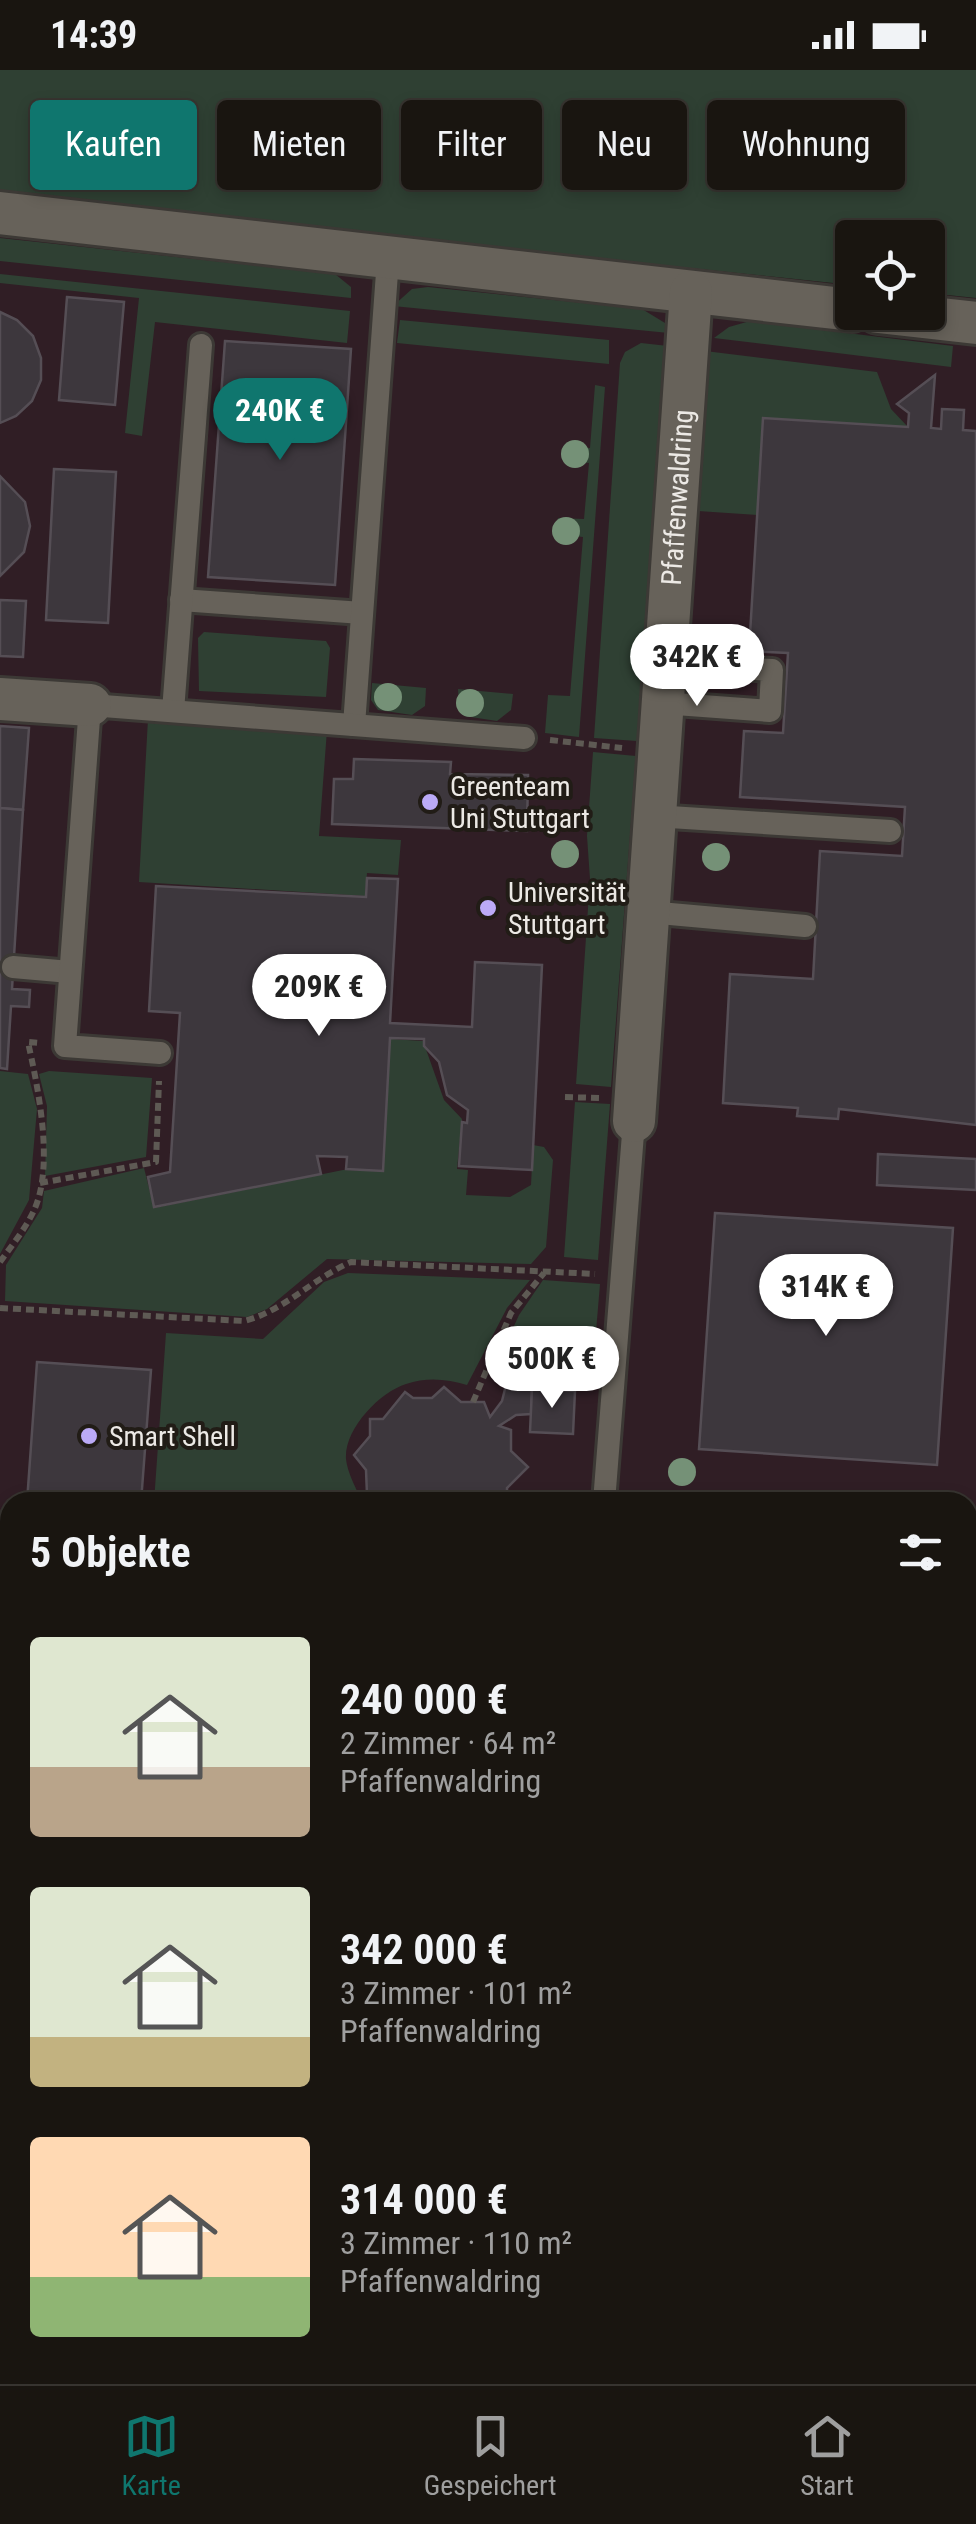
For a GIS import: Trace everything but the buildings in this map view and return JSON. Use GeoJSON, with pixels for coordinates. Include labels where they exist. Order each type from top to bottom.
{"type":"FeatureCollection","features":[{"type":"Feature","properties":{"kind":"street"},"geometry":{"type":"LineString","coordinates":[[0,213],[835,308]]}},
{"type":"Feature","properties":{"kind":"street","name":"Pfaffenwaldring"},"geometry":{"type":"LineString","coordinates":[[634,1121],[692,292]]}},
{"type":"Feature","properties":{"kind":"street"},"geometry":{"type":"LineString","coordinates":[[945,320],[976,323]]}},
{"type":"Feature","properties":{"kind":"street"},"geometry":{"type":"LineString","coordinates":[[0,699],[90,705]]}},
{"type":"Feature","properties":{"kind":"lane"},"geometry":{"type":"LineString","coordinates":[[354,725],[388,259]]}},
{"type":"Feature","properties":{"kind":"lane"},"geometry":{"type":"LineString","coordinates":[[173,712],[201,345]]}},
{"type":"Feature","properties":{"kind":"lane"},"geometry":{"type":"LineString","coordinates":[[182,600],[362,613]]}},
{"type":"Feature","properties":{"kind":"lane"},"geometry":{"type":"LineString","coordinates":[[160,1053],[65,1046],[90,705],[524,738]]}},
{"type":"Feature","properties":{"kind":"lane"},"geometry":{"type":"LineString","coordinates":[[654,816],[890,831]]}},
{"type":"Feature","properties":{"kind":"lane"},"geometry":{"type":"LineString","coordinates":[[648,912],[805,926]]}},
{"type":"Feature","properties":{"kind":"lane"},"geometry":{"type":"LineString","coordinates":[[13,967],[70,972]]}},
{"type":"Feature","properties":{"kind":"lane"},"geometry":{"type":"LineString","coordinates":[[605,1492],[634,1121]]}},
{"type":"Feature","properties":{"kind":"path"},"geometry":{"type":"LineString","coordinates":[[0,1262],[36,1206],[40,1184],[42,1108],[28,1042],[65,1046]]}},
{"type":"Feature","properties":{"kind":"path"},"geometry":{"type":"LineString","coordinates":[[40,1184],[156,1162],[160,1053]]}},
{"type":"Feature","properties":{"kind":"path"},"geometry":{"type":"LineString","coordinates":[[0,1308],[244,1321],[269,1314],[316,1276],[351,1262],[621,1276]]}},
{"type":"Feature","properties":{"kind":"path"},"geometry":{"type":"LineString","coordinates":[[472,1402],[511,1312],[544,1272]]}},
{"type":"Feature","properties":{"kind":"shaded area","name":"Universität Stuttgart"},"geometry":{"type":"Polygon","coordinates":[[[0,196],[835,283],[835,330],[945,330],[945,295],[976,298],[976,1492],[0,1492],[0,196]]]}},
{"type":"Feature","properties":{"kind":"green space"},"geometry":{"type":"Polygon","coordinates":[[[0,70],[976,70],[976,298],[945,295],[945,220],[835,220],[835,283],[0,196],[0,70]]]}},
{"type":"Feature","properties":{"kind":"green space"},"geometry":{"type":"Polygon","coordinates":[[[0,238],[335,274],[351,287],[351,298],[0,261],[0,238]]]}},
{"type":"Feature","properties":{"kind":"green space"},"geometry":{"type":"Polygon","coordinates":[[[0,274],[350,311],[347,343],[155,322],[142,436],[125,433],[139,298],[0,283],[0,274]]]}},
{"type":"Feature","properties":{"kind":"green space"},"geometry":{"type":"Polygon","coordinates":[[[428,287],[642,309],[665,323],[669,333],[393,306],[412,289],[428,287]]]}},
{"type":"Feature","properties":{"kind":"green space"},"geometry":{"type":"Polygon","coordinates":[[[400,320],[609,340],[609,364],[397,343],[400,320]]]}},
{"type":"Feature","properties":{"kind":"green space"},"geometry":{"type":"Polygon","coordinates":[[[750,321],[953,346],[951,367],[714,338],[729,327],[750,321]]]}},
{"type":"Feature","properties":{"kind":"green space"},"geometry":{"type":"Polygon","coordinates":[[[641,343],[668,346],[637,741],[594,738],[620,363],[625,352],[641,343]]]}},
{"type":"Feature","properties":{"kind":"green space"},"geometry":{"type":"Polygon","coordinates":[[[705,351],[877,372],[891,409],[908,427],[758,515],[698,511],[694,508],[705,351]]]}},
{"type":"Feature","properties":{"kind":"green space"},"geometry":{"type":"Polygon","coordinates":[[[595,385],[605,387],[579,737],[545,733],[548,695],[570,696],[583,537],[557,534],[558,518],[584,519],[589,463],[562,460],[564,446],[590,448],[595,385]]]}},
{"type":"Feature","properties":{"kind":"green space"},"geometry":{"type":"Polygon","coordinates":[[[204,632],[326,641],[330,648],[326,697],[199,691],[198,638],[204,632]]]}},
{"type":"Feature","properties":{"kind":"green space"},"geometry":{"type":"Polygon","coordinates":[[[372,683],[426,688],[425,706],[412,715],[378,710],[371,700],[372,683]]]}},
{"type":"Feature","properties":{"kind":"green space"},"geometry":{"type":"Polygon","coordinates":[[[458,689],[513,694],[511,710],[497,721],[464,716],[459,710],[458,689]]]}},
{"type":"Feature","properties":{"kind":"green space"},"geometry":{"type":"Polygon","coordinates":[[[148,719],[327,730],[319,836],[401,840],[398,875],[367,873],[365,896],[139,882],[148,719]]]}},
{"type":"Feature","properties":{"kind":"green space"},"geometry":{"type":"Polygon","coordinates":[[[593,752],[636,756],[611,1087],[576,1084],[590,879],[587,836],[593,752]]]}},
{"type":"Feature","properties":{"kind":"green space"},"geometry":{"type":"Polygon","coordinates":[[[390,1039],[423,1041],[444,1100],[462,1119],[457,1169],[468,1170],[466,1195],[510,1197],[531,1185],[533,1145],[544,1147],[553,1160],[546,1247],[531,1264],[327,1259],[267,1309],[247,1317],[5,1301],[6,1265],[42,1208],[44,1191],[144,1168],[154,1208],[343,1170],[383,1171],[390,1039]]]}},
{"type":"Feature","properties":{"kind":"green space"},"geometry":{"type":"Polygon","coordinates":[[[0,1071],[28,1074],[37,1109],[29,1200],[0,1254],[0,1071]]]}},
{"type":"Feature","properties":{"kind":"green space"},"geometry":{"type":"Polygon","coordinates":[[[49,1071],[152,1078],[146,1157],[45,1176],[47,1106],[39,1074],[49,1071]]]}},
{"type":"Feature","properties":{"kind":"green space"},"geometry":{"type":"Polygon","coordinates":[[[575,1102],[610,1104],[598,1260],[564,1257],[575,1102]]]}},
{"type":"Feature","properties":{"kind":"green space"},"geometry":{"type":"Polygon","coordinates":[[[348,1273],[530,1280],[507,1308],[467,1385],[437,1380],[396,1388],[375,1403],[357,1424],[346,1459],[358,1492],[155,1492],[166,1333],[263,1339],[324,1282],[348,1273]]]}},
{"type":"Feature","properties":{"kind":"green space"},"geometry":{"type":"Polygon","coordinates":[[[543,1280],[600,1284],[593,1367],[502,1352],[519,1315],[543,1280]]]}},
{"type":"Feature","properties":{"kind":"place","name":"Greenteam Uni Stuttgart"},"geometry":{"type":"Point","coordinates":[430,802]}},
{"type":"Feature","properties":{"kind":"place","name":"Universität Stuttgart"},"geometry":{"type":"Point","coordinates":[488,908]}},
{"type":"Feature","properties":{"kind":"place","name":"Smart Shell"},"geometry":{"type":"Point","coordinates":[89,1436]}}]}
